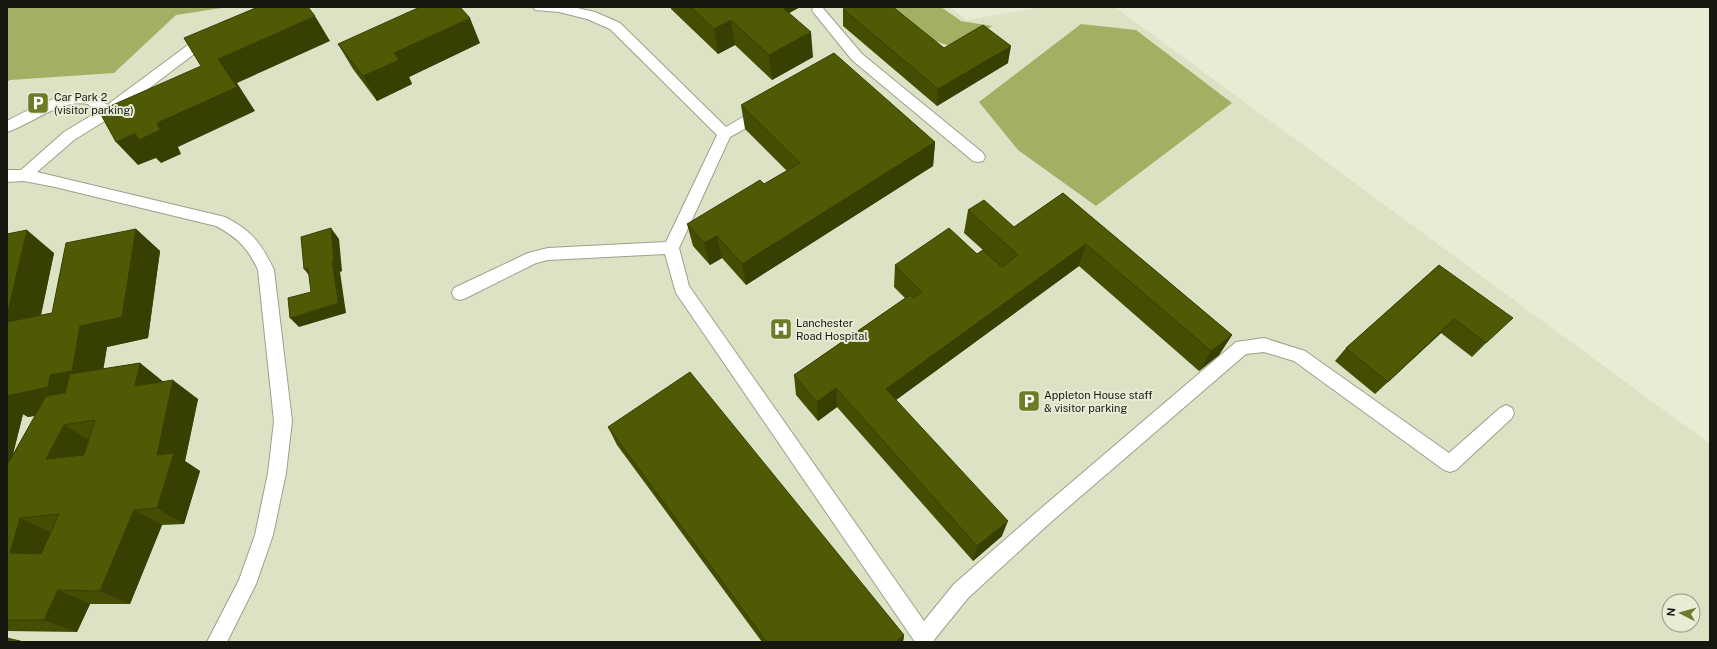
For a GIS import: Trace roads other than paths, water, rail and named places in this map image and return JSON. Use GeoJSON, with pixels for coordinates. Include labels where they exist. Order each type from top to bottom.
{"type":"FeatureCollection","features":[{"type":"Feature","properties":{"kind":"lane"},"geometry":{"type":"LineString","coordinates":[[539,7],[560,8],[590,15],[615,26],[724,134]]}},
{"type":"Feature","properties":{"kind":"lane"},"geometry":{"type":"LineString","coordinates":[[818,10],[858,57],[978,157]]}},
{"type":"Feature","properties":{"kind":"lane"},"geometry":{"type":"LineString","coordinates":[[24,176],[69,136],[106,113],[201,42],[222,33]]}},
{"type":"Feature","properties":{"kind":"lane"},"geometry":{"type":"LineString","coordinates":[[844,65],[858,57]]}},
{"type":"Feature","properties":{"kind":"lane"},"geometry":{"type":"LineString","coordinates":[[7,128],[55,105],[75,98],[91,99],[106,113]]}},
{"type":"Feature","properties":{"kind":"lane"},"geometry":{"type":"LineString","coordinates":[[771,107],[724,134],[671,248],[682,288],[924,640],[961,591],[1045,516],[1242,347],[1264,345],[1299,356],[1450,464],[1506,413]]}},
{"type":"Feature","properties":{"kind":"lane"},"geometry":{"type":"LineString","coordinates":[[7,176],[24,176],[55,181],[220,221],[239,231],[256,248],[266,270],[283,421],[278,473],[264,535],[247,584],[217,642]]}},
{"type":"Feature","properties":{"kind":"lane"},"geometry":{"type":"LineString","coordinates":[[460,293],[533,257],[548,254],[671,248]]}},
{"type":"Feature","properties":{"kind":"place","name":"Car Park 2 (visitor parking)"},"geometry":{"type":"Point","coordinates":[38,103]}},
{"type":"Feature","properties":{"kind":"place","name":"Lanchester Road Hospital"},"geometry":{"type":"Point","coordinates":[781,329]}},
{"type":"Feature","properties":{"kind":"place","name":"Appleton House staff & visitor parking"},"geometry":{"type":"Point","coordinates":[1029,401]}}]}
